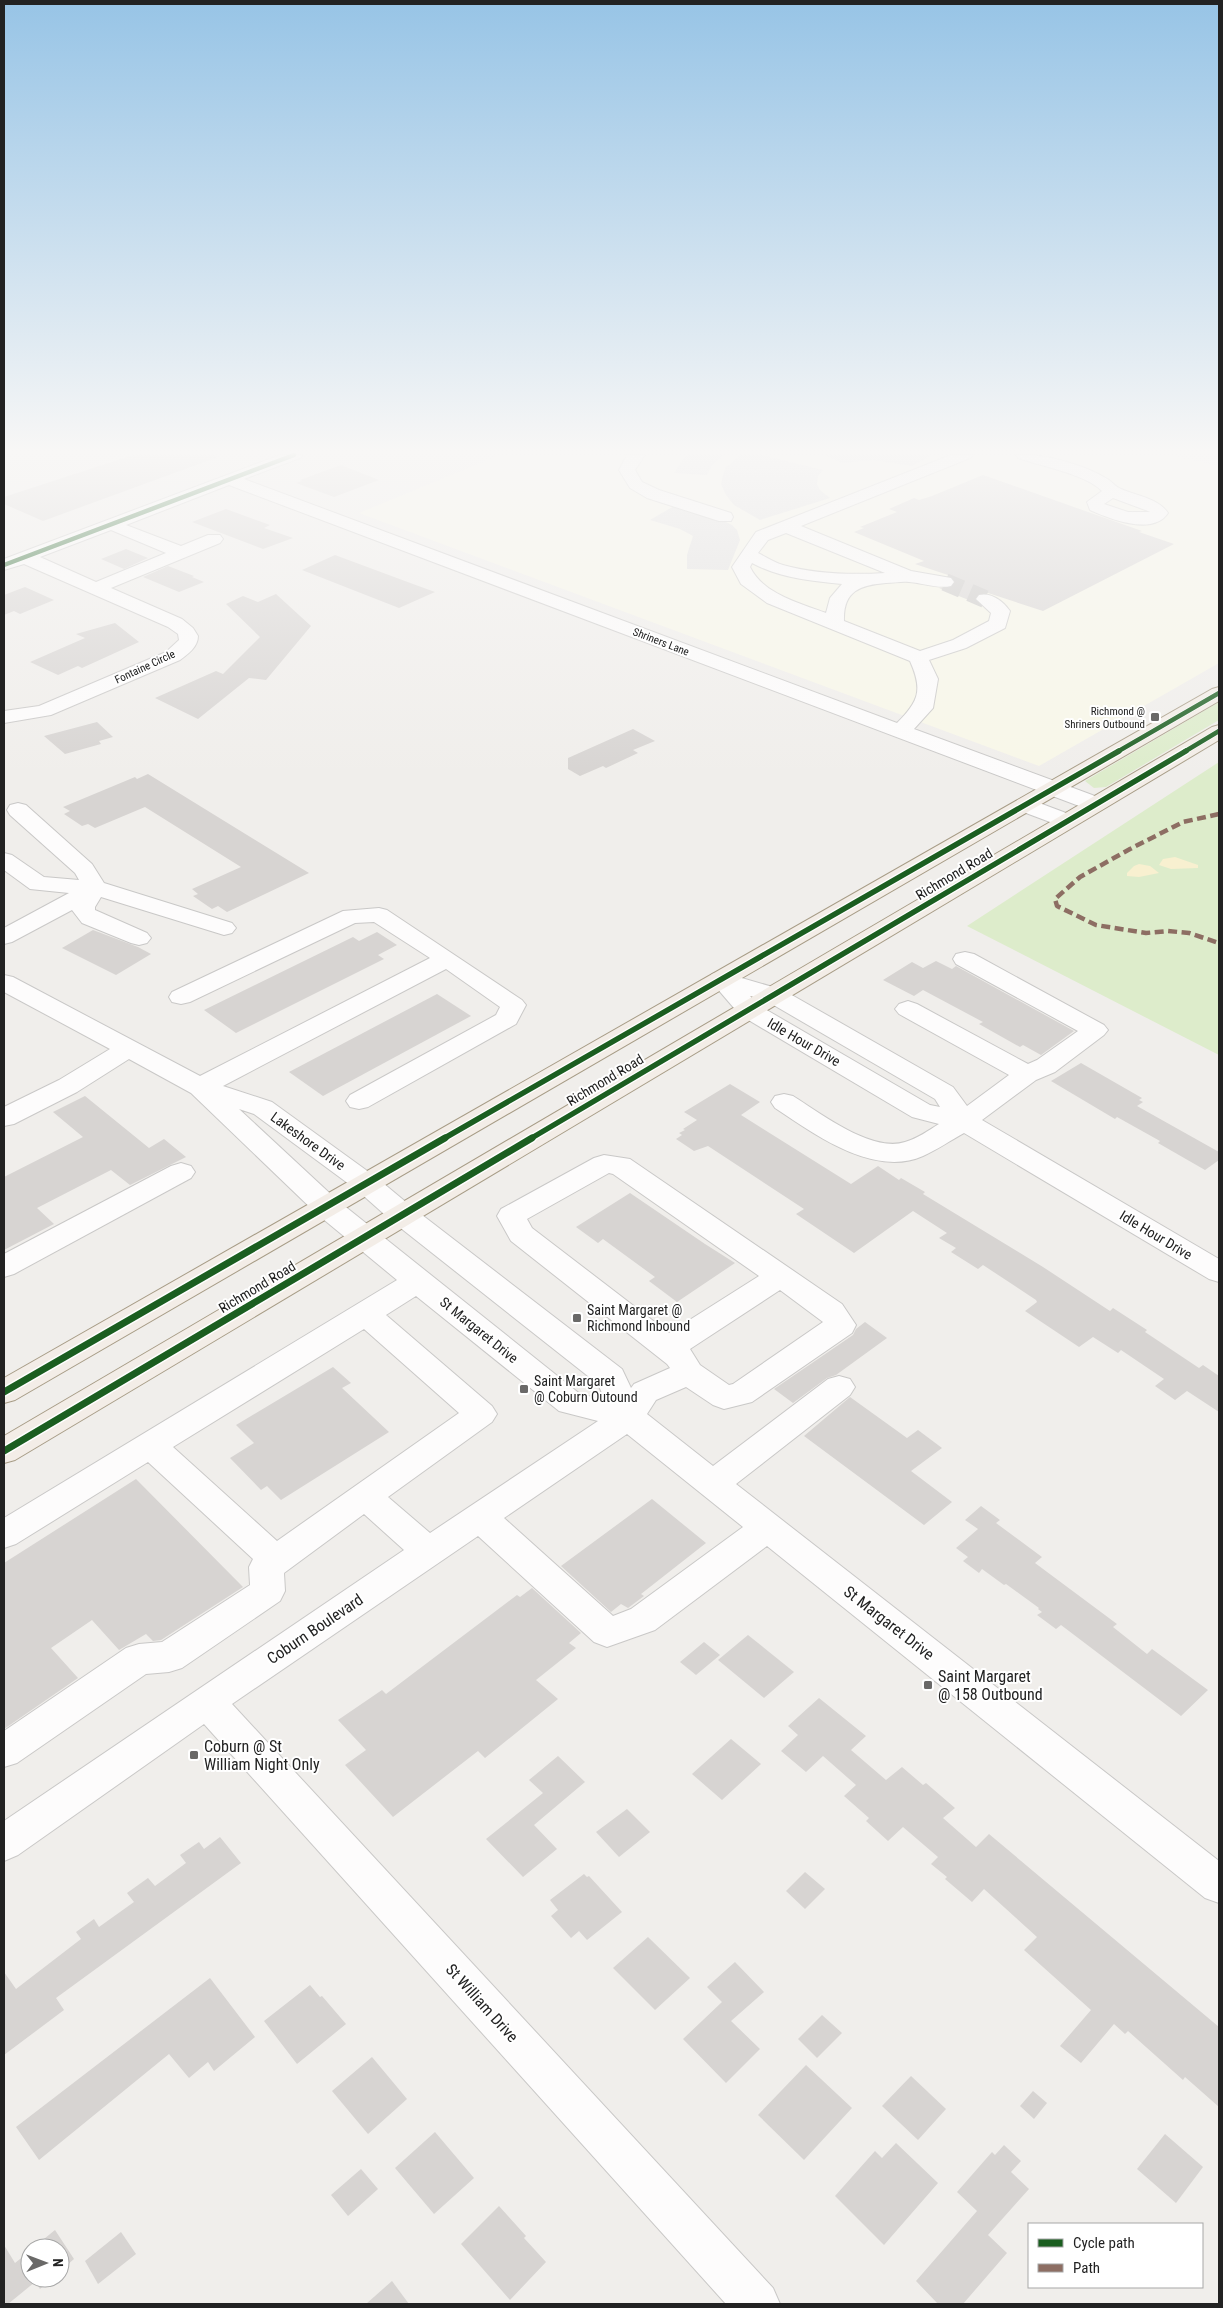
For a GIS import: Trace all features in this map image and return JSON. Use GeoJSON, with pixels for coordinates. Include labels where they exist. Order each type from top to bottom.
{"type":"FeatureCollection","features":[{"type":"Feature","properties":{"kind":"main road","name":"Richmond Road"},"geometry":{"type":"LineString","coordinates":[[4,1392],[1219,693]]}},
{"type":"Feature","properties":{"kind":"main road","name":"Richmond Road"},"geometry":{"type":"LineString","coordinates":[[4,1451],[1219,731]]}},
{"type":"Feature","properties":{"kind":"street","name":"Fontaine Circle"},"geometry":{"type":"LineString","coordinates":[[4,717],[36,714],[59,706],[172,656],[186,644],[189,634],[185,628],[37,563]]}},
{"type":"Feature","properties":{"kind":"street"},"geometry":{"type":"LineString","coordinates":[[96,588],[154,563]]}},
{"type":"Feature","properties":{"kind":"street","name":"Shriners Lane"},"geometry":{"type":"LineString","coordinates":[[451,563],[1095,804]]}},
{"type":"Feature","properties":{"kind":"street"},"geometry":{"type":"LineString","coordinates":[[743,563],[741,567],[748,580],[773,600],[918,657],[939,653],[980,635],[998,624],[1001,611],[985,599]]}},
{"type":"Feature","properties":{"kind":"street"},"geometry":{"type":"LineString","coordinates":[[764,563],[776,569],[813,576],[860,580],[908,576]]}},
{"type":"Feature","properties":{"kind":"street"},"geometry":{"type":"LineString","coordinates":[[875,563],[908,576],[945,582]]}},
{"type":"Feature","properties":{"kind":"street"},"geometry":{"type":"LineString","coordinates":[[835,625],[834,608],[840,593],[860,580]]}},
{"type":"Feature","properties":{"kind":"street"},"geometry":{"type":"LineString","coordinates":[[900,731],[923,708],[928,679],[918,657]]}},
{"type":"Feature","properties":{"kind":"street"},"geometry":{"type":"LineString","coordinates":[[1026,805],[1066,822]]}},
{"type":"Feature","properties":{"kind":"street"},"geometry":{"type":"LineString","coordinates":[[18,810],[84,869],[96,888]]}},
{"type":"Feature","properties":{"kind":"street"},"geometry":{"type":"LineString","coordinates":[[4,860],[38,884],[96,888],[224,928]]}},
{"type":"Feature","properties":{"kind":"street"},"geometry":{"type":"LineString","coordinates":[[4,937],[96,888]]}},
{"type":"Feature","properties":{"kind":"street"},"geometry":{"type":"LineString","coordinates":[[96,888],[83,907],[84,912],[90,918],[139,938]]}},
{"type":"Feature","properties":{"kind":"street"},"geometry":{"type":"LineString","coordinates":[[180,997],[351,916],[379,915],[513,1005],[507,1019],[359,1101]]}},
{"type":"Feature","properties":{"kind":"street"},"geometry":{"type":"LineString","coordinates":[[200,1087],[447,959]]}},
{"type":"Feature","properties":{"kind":"street"},"geometry":{"type":"LineString","coordinates":[[784,1102],[838,1137],[888,1154],[913,1150],[964,1121],[1027,1074],[1046,1066],[1095,1030],[965,959]]}},
{"type":"Feature","properties":{"kind":"street","name":"Idle Hour Drive"},"geometry":{"type":"LineString","coordinates":[[721,979],[774,995],[944,1093],[964,1121]]}},
{"type":"Feature","properties":{"kind":"street","name":"Idle Hour Drive"},"geometry":{"type":"LineString","coordinates":[[721,979],[749,1010],[921,1111],[964,1121],[1219,1272]]}},
{"type":"Feature","properties":{"kind":"street","name":"Lakeshore Drive"},"geometry":{"type":"LineString","coordinates":[[4,982],[200,1087],[263,1108],[367,1184],[403,1215]]}},
{"type":"Feature","properties":{"kind":"street"},"geometry":{"type":"LineString","coordinates":[[908,1008],[1027,1074]]}},
{"type":"Feature","properties":{"kind":"street"},"geometry":{"type":"LineString","coordinates":[[4,1118],[68,1086],[129,1048]]}},
{"type":"Feature","properties":{"kind":"street","name":"Lakeshore Drive"},"geometry":{"type":"LineString","coordinates":[[200,1087],[327,1207],[364,1238]]}},
{"type":"Feature","properties":{"kind":"street"},"geometry":{"type":"LineString","coordinates":[[604,1164],[620,1165],[780,1276],[831,1311],[840,1325],[741,1394],[724,1397],[689,1373],[678,1356],[669,1348],[521,1234],[511,1216],[604,1164]]}},
{"type":"Feature","properties":{"kind":"street"},"geometry":{"type":"LineString","coordinates":[[4,1267],[181,1172]]}},
{"type":"Feature","properties":{"kind":"street","name":"St Margaret Drive"},"geometry":{"type":"LineString","coordinates":[[403,1215],[611,1377],[628,1417]]}},
{"type":"Feature","properties":{"kind":"street","name":"St Margaret Drive"},"geometry":{"type":"LineString","coordinates":[[364,1238],[570,1403],[628,1417],[1219,1885]]}},
{"type":"Feature","properties":{"kind":"street"},"geometry":{"type":"LineString","coordinates":[[669,1348],[780,1276]]}},
{"type":"Feature","properties":{"kind":"street"},"geometry":{"type":"LineString","coordinates":[[4,1534],[418,1281]]}},
{"type":"Feature","properties":{"kind":"street"},"geometry":{"type":"LineString","coordinates":[[4,1751],[139,1659],[169,1657],[268,1591],[266,1567],[481,1414],[366,1313]]}},
{"type":"Feature","properties":{"kind":"street"},"geometry":{"type":"LineString","coordinates":[[628,1417],[645,1392],[689,1373]]}},
{"type":"Feature","properties":{"kind":"street"},"geometry":{"type":"LineString","coordinates":[[714,1484],[839,1387]]}},
{"type":"Feature","properties":{"kind":"street","name":"Coburn Boulevard"},"geometry":{"type":"LineString","coordinates":[[4,1844],[207,1702],[628,1417]]}},
{"type":"Feature","properties":{"kind":"street"},"geometry":{"type":"LineString","coordinates":[[150,1445],[276,1560]]}},
{"type":"Feature","properties":{"kind":"street"},"geometry":{"type":"LineString","coordinates":[[365,1496],[429,1552]]}},
{"type":"Feature","properties":{"kind":"street"},"geometry":{"type":"LineString","coordinates":[[480,1517],[606,1632],[643,1620],[767,1527]]}},
{"type":"Feature","properties":{"kind":"street","name":"St William Drive"},"geometry":{"type":"LineString","coordinates":[[207,1702],[757,2304]]}},
{"type":"Feature","properties":{"kind":"shaded area"},"geometry":{"type":"Polygon","coordinates":[[[493,563],[1219,563],[1219,663],[1039,766],[493,563]]]}},
{"type":"Feature","properties":{"kind":"shaded area"},"geometry":{"type":"Polygon","coordinates":[[[687,563],[731,563],[728,570],[687,569],[687,563]]]}},
{"type":"Feature","properties":{"kind":"green space"},"geometry":{"type":"Polygon","coordinates":[[[1219,702],[1219,720],[1106,787],[1094,788],[1085,781],[1219,702]]]}},
{"type":"Feature","properties":{"kind":"green space"},"geometry":{"type":"Polygon","coordinates":[[[1219,762],[1219,1055],[967,926],[1219,762]]]}},
{"type":"Feature","properties":{"kind":"sand"},"geometry":{"type":"Polygon","coordinates":[[[1175,857],[1198,865],[1198,868],[1171,869],[1159,865],[1163,859],[1175,857]]]}},
{"type":"Feature","properties":{"kind":"sand"},"geometry":{"type":"Polygon","coordinates":[[[1139,864],[1150,866],[1159,873],[1139,877],[1127,876],[1127,873],[1134,866],[1139,864]]]}},
{"type":"Feature","properties":{"kind":"building"},"geometry":{"type":"Polygon","coordinates":[[[110,563],[138,563],[124,569],[110,563]]]}},
{"type":"Feature","properties":{"kind":"building"},"geometry":{"type":"Polygon","coordinates":[[[318,563],[356,563],[435,592],[399,608],[302,570],[318,563]]]}},
{"type":"Feature","properties":{"kind":"building"},"geometry":{"type":"Polygon","coordinates":[[[1137,563],[1043,611],[988,593],[978,594],[974,599],[976,603],[939,588],[951,588],[956,581],[951,576],[915,564],[1137,563]]]}},
{"type":"Feature","properties":{"kind":"building"},"geometry":{"type":"Polygon","coordinates":[[[168,566],[204,582],[179,592],[143,577],[168,566]]]}},
{"type":"Feature","properties":{"kind":"building"},"geometry":{"type":"Polygon","coordinates":[[[25,587],[54,600],[20,614],[14,611],[4,615],[4,595],[25,587]]]}},
{"type":"Feature","properties":{"kind":"building"},"geometry":{"type":"Polygon","coordinates":[[[276,594],[311,626],[266,680],[249,678],[198,719],[155,698],[216,671],[223,674],[260,637],[226,604],[243,596],[258,602],[276,594]]]}},
{"type":"Feature","properties":{"kind":"building"},"geometry":{"type":"Polygon","coordinates":[[[115,623],[139,642],[82,668],[78,666],[58,675],[30,662],[85,638],[76,634],[115,623]]]}},
{"type":"Feature","properties":{"kind":"building"},"geometry":{"type":"Polygon","coordinates":[[[97,722],[113,737],[99,741],[101,744],[65,754],[44,736],[97,722]]]}},
{"type":"Feature","properties":{"kind":"building"},"geometry":{"type":"Polygon","coordinates":[[[633,729],[655,741],[633,750],[638,753],[606,768],[603,766],[580,776],[568,769],[568,758],[633,729]]]}},
{"type":"Feature","properties":{"kind":"building"},"geometry":{"type":"Polygon","coordinates":[[[148,774],[309,873],[227,912],[218,906],[212,909],[193,896],[198,894],[192,889],[241,867],[145,807],[95,828],[88,824],[82,826],[64,814],[70,811],[63,807],[135,777],[137,779],[148,774]]]}},
{"type":"Feature","properties":{"kind":"building"},"geometry":{"type":"Polygon","coordinates":[[[93,930],[151,954],[116,975],[62,948],[93,930]]]}},
{"type":"Feature","properties":{"kind":"building"},"geometry":{"type":"Polygon","coordinates":[[[377,932],[397,945],[378,955],[384,959],[236,1033],[204,1010],[353,937],[359,941],[377,932]]]}},
{"type":"Feature","properties":{"kind":"building"},"geometry":{"type":"Polygon","coordinates":[[[936,961],[952,969],[956,966],[1074,1031],[1041,1055],[1023,1045],[1020,1047],[979,1024],[983,1022],[923,990],[914,996],[883,980],[912,962],[923,968],[936,961]]]}},
{"type":"Feature","properties":{"kind":"building"},"geometry":{"type":"Polygon","coordinates":[[[437,994],[471,1016],[323,1096],[289,1072],[437,994]]]}},
{"type":"Feature","properties":{"kind":"building"},"geometry":{"type":"Polygon","coordinates":[[[1081,1063],[1142,1098],[1139,1100],[1143,1102],[1137,1106],[1219,1152],[1219,1160],[1205,1170],[1158,1143],[1160,1141],[1117,1117],[1115,1119],[1051,1081],[1081,1063]]]}},
{"type":"Feature","properties":{"kind":"building"},"geometry":{"type":"Polygon","coordinates":[[[730,1084],[760,1102],[741,1115],[851,1184],[878,1166],[899,1180],[901,1178],[925,1192],[923,1194],[1043,1267],[1110,1311],[1113,1308],[1199,1368],[1203,1365],[1219,1376],[1219,1412],[1187,1391],[1175,1400],[1155,1386],[1164,1379],[1121,1350],[1118,1353],[1093,1337],[1079,1347],[1025,1311],[1037,1302],[1036,1300],[983,1265],[978,1269],[951,1252],[956,1248],[939,1238],[947,1233],[913,1211],[854,1253],[796,1214],[804,1209],[708,1146],[694,1151],[676,1139],[682,1135],[679,1133],[685,1130],[683,1129],[697,1120],[684,1112],[730,1084]]]}},
{"type":"Feature","properties":{"kind":"building"},"geometry":{"type":"Polygon","coordinates":[[[85,1096],[149,1148],[164,1139],[186,1157],[130,1185],[111,1170],[37,1208],[54,1224],[4,1250],[4,1177],[83,1137],[53,1112],[85,1096]]]}},
{"type":"Feature","properties":{"kind":"building"},"geometry":{"type":"Polygon","coordinates":[[[630,1193],[735,1263],[677,1302],[649,1281],[655,1277],[603,1239],[598,1243],[576,1227],[630,1193]]]}},
{"type":"Feature","properties":{"kind":"building"},"geometry":{"type":"Polygon","coordinates":[[[865,1322],[887,1338],[793,1403],[774,1389],[853,1335],[856,1329],[865,1322]]]}},
{"type":"Feature","properties":{"kind":"building"},"geometry":{"type":"Polygon","coordinates":[[[333,1367],[351,1383],[342,1388],[389,1432],[281,1500],[267,1486],[261,1490],[230,1458],[254,1443],[236,1425],[333,1367]]]}},
{"type":"Feature","properties":{"kind":"building"},"geometry":{"type":"Polygon","coordinates":[[[850,1397],[907,1438],[918,1430],[942,1448],[911,1471],[952,1502],[924,1525],[804,1436],[850,1397]]]}},
{"type":"Feature","properties":{"kind":"building"},"geometry":{"type":"Polygon","coordinates":[[[136,1479],[243,1587],[161,1640],[153,1641],[146,1634],[119,1650],[92,1620],[51,1648],[78,1678],[4,1729],[4,1563],[136,1479]]]}},
{"type":"Feature","properties":{"kind":"building"},"geometry":{"type":"Polygon","coordinates":[[[652,1499],[706,1543],[641,1594],[644,1596],[628,1608],[621,1604],[611,1612],[561,1566],[652,1499]]]}},
{"type":"Feature","properties":{"kind":"building"},"geometry":{"type":"Polygon","coordinates":[[[981,1506],[1000,1520],[996,1523],[1042,1557],[1035,1563],[1117,1624],[1113,1627],[1147,1654],[1152,1649],[1208,1690],[1181,1716],[1061,1625],[1056,1629],[1037,1615],[1042,1612],[1039,1608],[1006,1584],[1004,1585],[982,1569],[979,1573],[963,1561],[968,1557],[956,1548],[978,1529],[965,1520],[981,1506]]]}},
{"type":"Feature","properties":{"kind":"building"},"geometry":{"type":"Polygon","coordinates":[[[532,1588],[581,1633],[569,1643],[576,1648],[536,1680],[558,1699],[485,1758],[478,1751],[393,1817],[345,1765],[366,1750],[338,1720],[382,1690],[386,1694],[517,1595],[520,1597],[532,1588]]]}},
{"type":"Feature","properties":{"kind":"building"},"geometry":{"type":"Polygon","coordinates":[[[748,1635],[794,1672],[764,1698],[718,1660],[748,1635]]]}},
{"type":"Feature","properties":{"kind":"building"},"geometry":{"type":"Polygon","coordinates":[[[704,1642],[720,1655],[696,1675],[680,1662],[704,1642]]]}},
{"type":"Feature","properties":{"kind":"building"},"geometry":{"type":"Polygon","coordinates":[[[819,1698],[866,1736],[851,1750],[886,1780],[902,1767],[923,1785],[926,1783],[955,1808],[943,1818],[976,1847],[989,1834],[1219,2027],[1219,2107],[1185,2077],[1183,2080],[1128,2031],[1125,2034],[1114,2024],[1081,2063],[1060,2046],[1091,2010],[1024,1950],[1037,1937],[984,1889],[972,1902],[931,1864],[938,1857],[903,1827],[888,1841],[866,1821],[869,1818],[844,1796],[856,1785],[823,1756],[806,1772],[781,1751],[798,1735],[788,1726],[819,1698]]]}},
{"type":"Feature","properties":{"kind":"building"},"geometry":{"type":"Polygon","coordinates":[[[731,1739],[761,1764],[722,1800],[692,1774],[731,1739]]]}},
{"type":"Feature","properties":{"kind":"building"},"geometry":{"type":"Polygon","coordinates":[[[558,1756],[585,1782],[534,1825],[557,1849],[523,1877],[486,1839],[543,1793],[529,1780],[558,1756]]]}},
{"type":"Feature","properties":{"kind":"building"},"geometry":{"type":"Polygon","coordinates":[[[627,1809],[650,1832],[619,1857],[596,1832],[627,1809]]]}},
{"type":"Feature","properties":{"kind":"building"},"geometry":{"type":"Polygon","coordinates":[[[220,1837],[241,1863],[56,1998],[64,2010],[4,2055],[4,1972],[16,1989],[81,1939],[76,1932],[94,1919],[99,1927],[134,1902],[127,1893],[148,1878],[155,1886],[186,1863],[180,1855],[199,1842],[204,1849],[220,1837]]]}},
{"type":"Feature","properties":{"kind":"building"},"geometry":{"type":"Polygon","coordinates":[[[805,1872],[825,1889],[805,1909],[786,1891],[805,1872]]]}},
{"type":"Feature","properties":{"kind":"building"},"geometry":{"type":"Polygon","coordinates":[[[584,1874],[587,1877],[589,1876],[622,1912],[587,1940],[579,1931],[571,1938],[551,1916],[558,1910],[550,1900],[584,1874]]]}},
{"type":"Feature","properties":{"kind":"building"},"geometry":{"type":"Polygon","coordinates":[[[648,1937],[690,1978],[655,2010],[613,1968],[648,1937]]]}},
{"type":"Feature","properties":{"kind":"building"},"geometry":{"type":"Polygon","coordinates":[[[735,1962],[764,1992],[731,2021],[760,2049],[726,2083],[683,2039],[722,2002],[707,1987],[735,1962]]]}},
{"type":"Feature","properties":{"kind":"building"},"geometry":{"type":"Polygon","coordinates":[[[210,1978],[255,2037],[214,2071],[208,2062],[189,2078],[169,2054],[39,2160],[16,2127],[210,1978]]]}},
{"type":"Feature","properties":{"kind":"building"},"geometry":{"type":"Polygon","coordinates":[[[310,1985],[346,2024],[297,2064],[264,2021],[310,1985]]]}},
{"type":"Feature","properties":{"kind":"building"},"geometry":{"type":"Polygon","coordinates":[[[822,2015],[842,2033],[817,2058],[798,2039],[822,2015]]]}},
{"type":"Feature","properties":{"kind":"building"},"geometry":{"type":"Polygon","coordinates":[[[372,2057],[407,2099],[368,2134],[332,2091],[372,2057]]]}},
{"type":"Feature","properties":{"kind":"building"},"geometry":{"type":"Polygon","coordinates":[[[806,2065],[852,2108],[804,2160],[758,2115],[806,2065]]]}},
{"type":"Feature","properties":{"kind":"building"},"geometry":{"type":"Polygon","coordinates":[[[911,2076],[946,2109],[918,2140],[882,2106],[911,2076]]]}},
{"type":"Feature","properties":{"kind":"building"},"geometry":{"type":"Polygon","coordinates":[[[1033,2091],[1047,2103],[1034,2119],[1020,2106],[1033,2091]]]}},
{"type":"Feature","properties":{"kind":"building"},"geometry":{"type":"Polygon","coordinates":[[[435,2132],[474,2178],[434,2214],[395,2168],[435,2132]]]}},
{"type":"Feature","properties":{"kind":"building"},"geometry":{"type":"Polygon","coordinates":[[[1165,2134],[1203,2167],[1176,2203],[1137,2169],[1165,2134]]]}},
{"type":"Feature","properties":{"kind":"building"},"geometry":{"type":"Polygon","coordinates":[[[896,2143],[938,2183],[884,2245],[835,2196],[875,2151],[882,2158],[896,2143]]]}},
{"type":"Feature","properties":{"kind":"building"},"geometry":{"type":"Polygon","coordinates":[[[1004,2145],[1021,2161],[1011,2172],[1029,2189],[988,2235],[1007,2253],[963,2304],[938,2304],[916,2281],[977,2211],[957,2192],[992,2152],[995,2155],[1004,2145]]]}},
{"type":"Feature","properties":{"kind":"building"},"geometry":{"type":"Polygon","coordinates":[[[361,2169],[378,2189],[348,2216],[331,2195],[361,2169]]]}},
{"type":"Feature","properties":{"kind":"building"},"geometry":{"type":"Polygon","coordinates":[[[499,2206],[546,2262],[510,2300],[461,2244],[499,2206]]]}},
{"type":"Feature","properties":{"kind":"building"},"geometry":{"type":"Polygon","coordinates":[[[55,2230],[60,2238],[45,2238],[55,2230]]]}},
{"type":"Feature","properties":{"kind":"building"},"geometry":{"type":"Polygon","coordinates":[[[121,2232],[136,2254],[98,2284],[85,2261],[121,2232]]]}},
{"type":"Feature","properties":{"kind":"building"},"geometry":{"type":"Polygon","coordinates":[[[4,2245],[15,2263],[20,2259],[20,2288],[28,2288],[8,2304],[4,2304],[4,2245]]]}},
{"type":"Feature","properties":{"kind":"building"},"geometry":{"type":"Polygon","coordinates":[[[70,2253],[74,2259],[70,2262],[70,2253]]]}},
{"type":"Feature","properties":{"kind":"building"},"geometry":{"type":"Polygon","coordinates":[[[392,2281],[409,2304],[366,2304],[392,2281]]]}},
{"type":"Feature","properties":{"kind":"tunnel"},"geometry":{"type":"LineString","coordinates":[[945,582],[985,599]]}},
{"type":"Feature","properties":{"kind":"marked path"},"geometry":{"type":"LineString","coordinates":[[1219,814],[1183,822],[1130,849],[1080,877],[1055,899],[1057,906],[1096,925],[1146,933],[1168,931],[1189,933],[1219,943]]}},
{"type":"Feature","properties":{"kind":"cycle path"},"geometry":{"type":"LineString","coordinates":[[4,565],[10,563]]}},
{"type":"Feature","properties":{"kind":"cycle path"},"geometry":{"type":"LineString","coordinates":[[4,1392],[1219,693]]}},
{"type":"Feature","properties":{"kind":"cycle path"},"geometry":{"type":"LineString","coordinates":[[4,1451],[1219,731]]}},
{"type":"Feature","properties":{"kind":"place","name":"Richmond @ Shriners Outbound"},"geometry":{"type":"Point","coordinates":[1155,717]}},
{"type":"Feature","properties":{"kind":"place","name":"Saint Margaret @ Richmond Inbound"},"geometry":{"type":"Point","coordinates":[577,1318]}},
{"type":"Feature","properties":{"kind":"place","name":"Saint Margaret @ Coburn Outound"},"geometry":{"type":"Point","coordinates":[524,1389]}},
{"type":"Feature","properties":{"kind":"place","name":"Saint Margaret @ 158 Outbound"},"geometry":{"type":"Point","coordinates":[928,1685]}},
{"type":"Feature","properties":{"kind":"place","name":"Coburn @ St William Night Only"},"geometry":{"type":"Point","coordinates":[194,1755]}}]}
